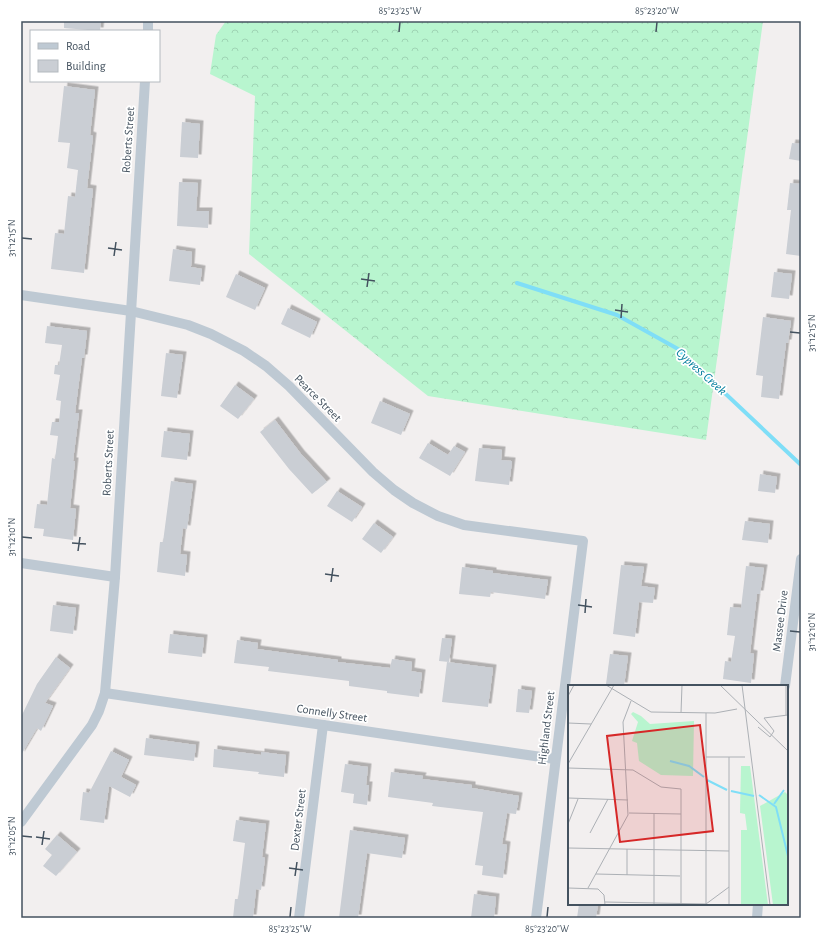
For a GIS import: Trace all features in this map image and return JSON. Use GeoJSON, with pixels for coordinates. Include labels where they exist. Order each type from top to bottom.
{"type":"FeatureCollection","features":[{"type":"Feature","properties":{"kind":"street","name":"Roberts Street"},"geometry":{"type":"LineString","coordinates":[[21,822],[92,725],[99,711],[105,693],[114,577],[145,82]]}},
{"type":"Feature","properties":{"kind":"street","name":"Pearce Street"},"geometry":{"type":"LineString","coordinates":[[21,295],[131,311],[188,325],[211,334],[244,351],[266,366],[289,386],[373,472],[394,490],[413,503],[438,516],[464,525],[583,541]]}},
{"type":"Feature","properties":{"kind":"street","name":"Highland Street"},"geometry":{"type":"LineString","coordinates":[[536,918],[583,541]]}},
{"type":"Feature","properties":{"kind":"street","name":"Massee Drive"},"geometry":{"type":"LineString","coordinates":[[785,685],[801,559]]}},
{"type":"Feature","properties":{"kind":"street"},"geometry":{"type":"LineString","coordinates":[[21,563],[114,577]]}},
{"type":"Feature","properties":{"kind":"street","name":"Connelly Street"},"geometry":{"type":"LineString","coordinates":[[105,693],[555,759]]}},
{"type":"Feature","properties":{"kind":"street","name":"Dexter Street"},"geometry":{"type":"LineString","coordinates":[[299,918],[323,725]]}},
{"type":"Feature","properties":{"kind":"street"},"geometry":{"type":"LineString","coordinates":[[757,918],[758,905]]}},
{"type":"Feature","properties":{"kind":"green space"},"geometry":{"type":"Polygon","coordinates":[[[226,21],[763,21],[706,440],[428,396],[249,254],[255,96],[210,74],[216,35],[226,21]]]}},
{"type":"Feature","properties":{"kind":"building"},"geometry":{"type":"Polygon","coordinates":[[[64,21],[101,21],[100,30],[64,28],[64,21]]]}},
{"type":"Feature","properties":{"kind":"building"},"geometry":{"type":"Polygon","coordinates":[[[64,86],[95,90],[90,135],[93,136],[87,188],[93,189],[84,273],[51,269],[55,233],[64,234],[68,196],[75,197],[78,170],[67,168],[70,143],[58,142],[64,86]]]}},
{"type":"Feature","properties":{"kind":"building"},"geometry":{"type":"Polygon","coordinates":[[[182,122],[200,124],[198,158],[180,157],[182,122]]]}},
{"type":"Feature","properties":{"kind":"building"},"geometry":{"type":"Polygon","coordinates":[[[792,143],[801,144],[801,161],[789,159],[792,143]]]}},
{"type":"Feature","properties":{"kind":"building"},"geometry":{"type":"Polygon","coordinates":[[[179,182],[198,183],[196,211],[209,211],[208,228],[177,226],[179,182]]]}},
{"type":"Feature","properties":{"kind":"building"},"geometry":{"type":"Polygon","coordinates":[[[790,183],[801,184],[801,256],[786,254],[791,210],[787,210],[790,183]]]}},
{"type":"Feature","properties":{"kind":"building"},"geometry":{"type":"Polygon","coordinates":[[[173,249],[192,252],[191,267],[202,269],[200,285],[169,281],[173,249]]]}},
{"type":"Feature","properties":{"kind":"building"},"geometry":{"type":"Polygon","coordinates":[[[774,272],[792,274],[789,299],[771,297],[774,272]]]}},
{"type":"Feature","properties":{"kind":"building"},"geometry":{"type":"Polygon","coordinates":[[[236,274],[265,288],[255,310],[226,297],[236,274]]]}},
{"type":"Feature","properties":{"kind":"building"},"geometry":{"type":"Polygon","coordinates":[[[288,308],[317,322],[310,338],[281,324],[288,308]]]}},
{"type":"Feature","properties":{"kind":"building"},"geometry":{"type":"Polygon","coordinates":[[[763,317],[791,321],[788,343],[786,343],[779,399],[761,397],[763,376],[756,375],[763,317]]]}},
{"type":"Feature","properties":{"kind":"building"},"geometry":{"type":"Polygon","coordinates":[[[47,326],[87,331],[75,413],[79,413],[73,461],[75,461],[70,508],[76,509],[73,540],[43,536],[44,529],[34,528],[37,504],[47,505],[52,458],[55,459],[58,436],[50,435],[52,422],[59,422],[61,401],[56,400],[60,375],[54,374],[55,365],[59,365],[62,345],[45,343],[47,326]]]}},
{"type":"Feature","properties":{"kind":"building"},"geometry":{"type":"Polygon","coordinates":[[[166,353],[183,355],[177,398],[161,396],[166,353]]]}},
{"type":"Feature","properties":{"kind":"building"},"geometry":{"type":"Polygon","coordinates":[[[235,385],[254,399],[238,419],[220,406],[235,385]]]}},
{"type":"Feature","properties":{"kind":"building"},"geometry":{"type":"Polygon","coordinates":[[[380,401],[410,414],[401,435],[371,423],[380,401]]]}},
{"type":"Feature","properties":{"kind":"building"},"geometry":{"type":"Polygon","coordinates":[[[275,420],[301,454],[327,482],[312,494],[289,469],[260,432],[275,420]]]}},
{"type":"Feature","properties":{"kind":"building"},"geometry":{"type":"Polygon","coordinates":[[[164,431],[190,434],[187,460],[161,457],[164,431]]]}},
{"type":"Feature","properties":{"kind":"building"},"geometry":{"type":"Polygon","coordinates":[[[428,443],[448,455],[454,446],[465,452],[450,476],[419,458],[428,443]]]}},
{"type":"Feature","properties":{"kind":"building"},"geometry":{"type":"Polygon","coordinates":[[[479,448],[502,450],[501,460],[512,461],[509,485],[475,481],[479,448]]]}},
{"type":"Feature","properties":{"kind":"building"},"geometry":{"type":"Polygon","coordinates":[[[760,474],[777,477],[775,493],[758,491],[760,474]]]}},
{"type":"Feature","properties":{"kind":"building"},"geometry":{"type":"Polygon","coordinates":[[[171,481],[193,484],[187,529],[183,528],[180,554],[187,555],[185,576],[157,572],[160,542],[163,542],[171,481]]]}},
{"type":"Feature","properties":{"kind":"building"},"geometry":{"type":"Polygon","coordinates":[[[337,491],[362,507],[352,522],[327,506],[337,491]]]}},
{"type":"Feature","properties":{"kind":"building"},"geometry":{"type":"Polygon","coordinates":[[[745,521],[770,524],[768,543],[742,540],[745,521]]]}},
{"type":"Feature","properties":{"kind":"building"},"geometry":{"type":"Polygon","coordinates":[[[374,523],[393,537],[381,553],[362,539],[374,523]]]}},
{"type":"Feature","properties":{"kind":"building"},"geometry":{"type":"Polygon","coordinates":[[[621,565],[644,567],[641,586],[655,588],[653,603],[639,602],[635,637],[613,634],[621,565]]]}},
{"type":"Feature","properties":{"kind":"building"},"geometry":{"type":"Polygon","coordinates":[[[746,566],[764,568],[760,594],[757,594],[750,653],[754,654],[751,683],[723,679],[725,661],[731,662],[735,636],[727,635],[730,607],[741,608],[746,566]]]}},
{"type":"Feature","properties":{"kind":"building"},"geometry":{"type":"Polygon","coordinates":[[[462,567],[493,571],[493,573],[548,580],[545,599],[491,592],[490,597],[459,594],[462,567]]]}},
{"type":"Feature","properties":{"kind":"building"},"geometry":{"type":"Polygon","coordinates":[[[53,605],[76,608],[73,634],[50,631],[53,605]]]}},
{"type":"Feature","properties":{"kind":"building"},"geometry":{"type":"Polygon","coordinates":[[[170,634],[204,638],[202,657],[168,653],[170,634]]]}},
{"type":"Feature","properties":{"kind":"building"},"geometry":{"type":"Polygon","coordinates":[[[442,638],[452,639],[449,662],[439,661],[442,638]]]}},
{"type":"Feature","properties":{"kind":"building"},"geometry":{"type":"Polygon","coordinates":[[[237,640],[258,643],[257,649],[338,660],[338,662],[390,668],[392,659],[412,662],[411,671],[422,673],[419,697],[349,686],[349,681],[268,671],[269,667],[234,663],[237,640]]]}},
{"type":"Feature","properties":{"kind":"building"},"geometry":{"type":"Polygon","coordinates":[[[610,654],[628,656],[624,685],[606,684],[610,654]]]}},
{"type":"Feature","properties":{"kind":"building"},"geometry":{"type":"Polygon","coordinates":[[[56,657],[70,668],[45,703],[53,706],[41,731],[37,728],[21,755],[21,717],[37,684],[56,657]]]}},
{"type":"Feature","properties":{"kind":"building"},"geometry":{"type":"Polygon","coordinates":[[[447,662],[493,668],[488,707],[442,702],[447,662]]]}},
{"type":"Feature","properties":{"kind":"building"},"geometry":{"type":"Polygon","coordinates":[[[518,689],[532,691],[529,713],[516,712],[518,689]]]}},
{"type":"Feature","properties":{"kind":"building"},"geometry":{"type":"Polygon","coordinates":[[[146,738],[196,745],[194,761],[144,755],[146,738]]]}},
{"type":"Feature","properties":{"kind":"building"},"geometry":{"type":"Polygon","coordinates":[[[214,749],[261,755],[261,752],[286,755],[284,777],[258,774],[259,772],[213,767],[214,749]]]}},
{"type":"Feature","properties":{"kind":"building"},"geometry":{"type":"Polygon","coordinates":[[[111,751],[129,760],[121,777],[136,785],[130,797],[109,786],[104,823],[80,820],[83,792],[89,793],[111,751]]]}},
{"type":"Feature","properties":{"kind":"building"},"geometry":{"type":"Polygon","coordinates":[[[345,764],[368,767],[366,785],[369,785],[367,805],[353,803],[354,794],[341,792],[345,764]]]}},
{"type":"Feature","properties":{"kind":"building"},"geometry":{"type":"Polygon","coordinates":[[[391,772],[423,776],[422,779],[472,785],[472,788],[519,796],[516,814],[507,813],[502,844],[507,845],[503,878],[482,875],[483,866],[475,865],[483,812],[432,806],[433,803],[388,797],[391,772]]]}},
{"type":"Feature","properties":{"kind":"building"},"geometry":{"type":"Polygon","coordinates":[[[236,820],[266,824],[262,857],[265,858],[261,890],[256,889],[253,918],[233,918],[235,899],[238,899],[245,843],[233,841],[236,820]]]}},
{"type":"Feature","properties":{"kind":"building"},"geometry":{"type":"Polygon","coordinates":[[[350,830],[405,838],[402,858],[367,853],[358,918],[339,918],[350,830]]]}},
{"type":"Feature","properties":{"kind":"building"},"geometry":{"type":"Polygon","coordinates":[[[57,835],[77,852],[56,876],[43,866],[52,855],[45,849],[57,835]]]}},
{"type":"Feature","properties":{"kind":"building"},"geometry":{"type":"Polygon","coordinates":[[[474,894],[496,897],[494,918],[471,918],[474,894]]]}},
{"type":"Feature","properties":{"kind":"building"},"geometry":{"type":"Polygon","coordinates":[[[579,905],[598,905],[596,918],[577,918],[579,905]]]}},
{"type":"Feature","properties":{"kind":"waterway","name":"Cypress Creek"},"geometry":{"type":"LineString","coordinates":[[517,283],[617,315],[678,349],[800,464]]}}]}
